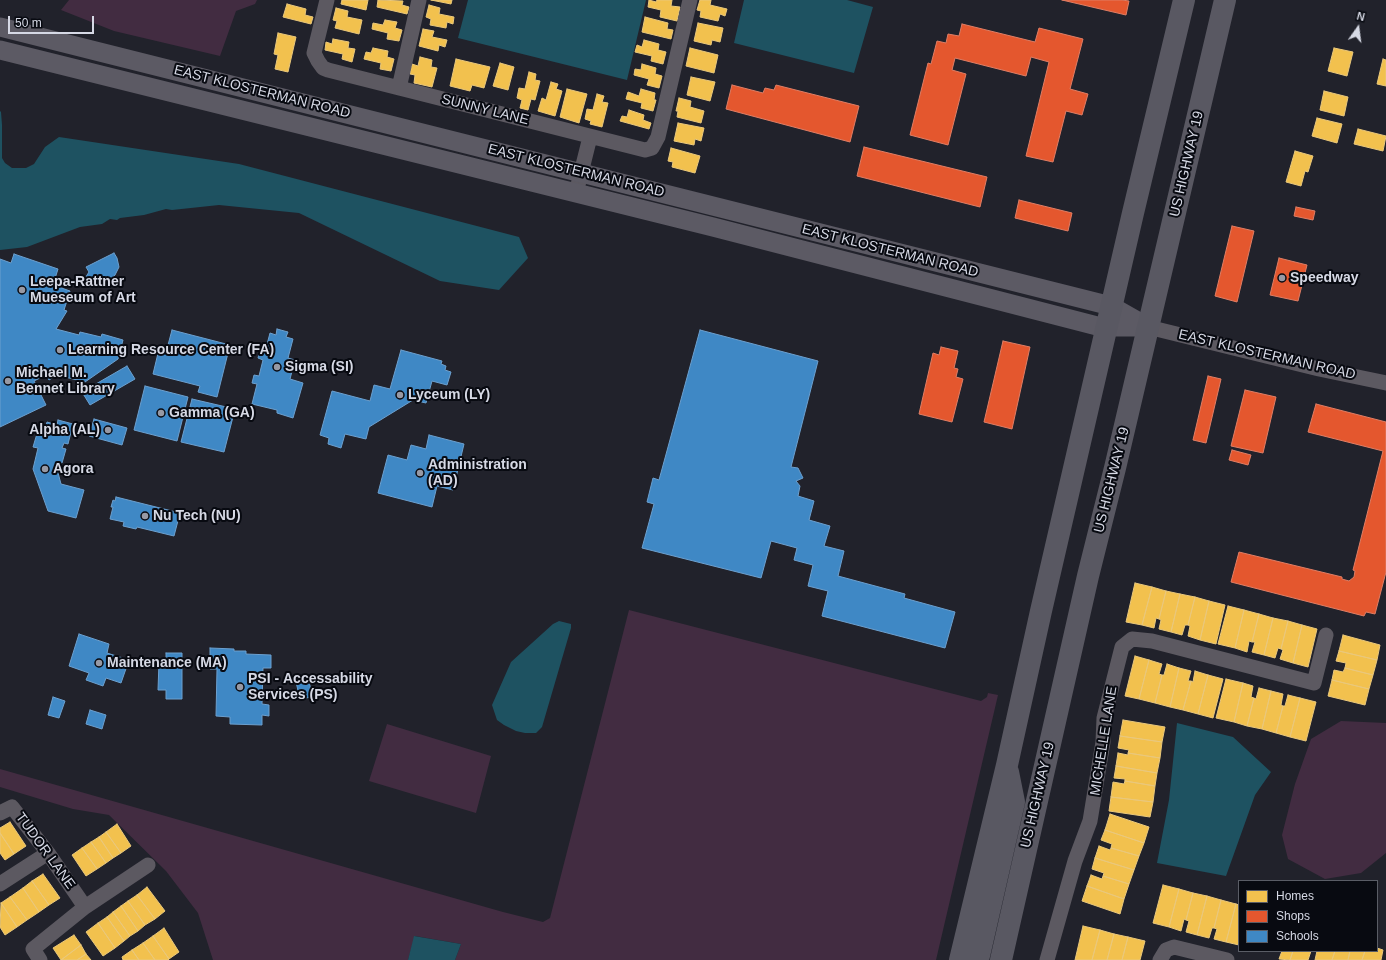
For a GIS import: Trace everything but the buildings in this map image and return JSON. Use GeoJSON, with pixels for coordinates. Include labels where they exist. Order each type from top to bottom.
{"type":"FeatureCollection","features":[{"type":"Feature","properties":{"kind":"highway"},"geometry":{"type":"LineString","coordinates":[[960,960],[1007,765],[1111,306],[1184,0]]}},
{"type":"Feature","properties":{"kind":"highway","name":"US HIGHWAY 19"},"geometry":{"type":"LineString","coordinates":[[1001,960],[1088,576],[1115,468],[1225,0]]}},
{"type":"Feature","properties":{"kind":"highway"},"geometry":{"type":"LineString","coordinates":[[978,960],[1014,802],[1007,765]]}},
{"type":"Feature","properties":{"kind":"main road","name":"EAST KLOSTERMAN ROAD"},"geometry":{"type":"LineString","coordinates":[[0,26],[1111,306],[1148,327]]}},
{"type":"Feature","properties":{"kind":"main road","name":"EAST KLOSTERMAN ROAD"},"geometry":{"type":"LineString","coordinates":[[0,50],[576,193],[1106,328],[1148,327]]}},
{"type":"Feature","properties":{"kind":"street","name":"SUNNY LANE"},"geometry":{"type":"LineString","coordinates":[[326,0],[315,49],[315,57],[320,65],[328,70],[645,150],[652,148],[657,140],[690,0]]}},
{"type":"Feature","properties":{"kind":"street"},"geometry":{"type":"LineString","coordinates":[[399,88],[419,0]]}},
{"type":"Feature","properties":{"kind":"street"},"geometry":{"type":"LineString","coordinates":[[576,193],[590,137]]}},
{"type":"Feature","properties":{"kind":"street","name":"EAST KLOSTERMAN ROAD"},"geometry":{"type":"LineString","coordinates":[[1148,327],[1319,369],[1386,383]]}},
{"type":"Feature","properties":{"kind":"street","name":"MICHELLE LANE"},"geometry":{"type":"LineString","coordinates":[[1047,960],[1075,861],[1090,821],[1103,742],[1104,718],[1122,647],[1132,639],[1152,641],[1314,683],[1326,635]]}},
{"type":"Feature","properties":{"kind":"street","name":"TUDOR LANE"},"geometry":{"type":"LineString","coordinates":[[0,813],[12,807],[48,853],[85,907]]}},
{"type":"Feature","properties":{"kind":"street"},"geometry":{"type":"LineString","coordinates":[[0,884],[48,853]]}},
{"type":"Feature","properties":{"kind":"street"},"geometry":{"type":"LineString","coordinates":[[40,960],[33,949],[85,907],[148,865]]}},
{"type":"Feature","properties":{"kind":"street"},"geometry":{"type":"LineString","coordinates":[[1163,955],[1174,947],[1227,960]]}},
{"type":"Feature","properties":{"kind":"shaded area"},"geometry":{"type":"Polygon","coordinates":[[[69,0],[257,0],[255,4],[236,11],[220,56],[114,31],[61,10],[69,0]]]}},
{"type":"Feature","properties":{"kind":"shaded area"},"geometry":{"type":"Polygon","coordinates":[[[629,610],[981,701],[987,697],[988,693],[998,695],[936,960],[455,960],[461,944],[415,936],[408,960],[213,960],[198,913],[166,871],[109,815],[73,809],[0,787],[0,769],[503,912],[543,922],[550,918],[629,610]]]}},
{"type":"Feature","properties":{"kind":"shaded area"},"geometry":{"type":"Polygon","coordinates":[[[1341,721],[1386,723],[1386,853],[1361,873],[1325,879],[1288,859],[1282,835],[1295,784],[1311,739],[1341,721]]]}},
{"type":"Feature","properties":{"kind":"shaded area"},"geometry":{"type":"Polygon","coordinates":[[[387,724],[491,756],[476,813],[369,781],[387,724]]]}},
{"type":"Feature","properties":{"kind":"water"},"geometry":{"type":"Polygon","coordinates":[[[468,0],[646,0],[627,80],[458,38],[468,0]]]}},
{"type":"Feature","properties":{"kind":"water"},"geometry":{"type":"Polygon","coordinates":[[[744,0],[847,0],[873,7],[854,73],[734,43],[744,0]]]}},
{"type":"Feature","properties":{"kind":"water"},"geometry":{"type":"Polygon","coordinates":[[[0,111],[2,125],[2,158],[5,163],[12,168],[26,168],[34,164],[45,147],[59,137],[239,164],[519,237],[528,258],[499,290],[440,281],[299,213],[219,205],[172,210],[166,209],[144,215],[120,218],[117,220],[110,219],[102,224],[80,227],[27,247],[0,250],[0,111]]]}},
{"type":"Feature","properties":{"kind":"water"},"geometry":{"type":"Polygon","coordinates":[[[559,621],[571,624],[571,628],[542,727],[536,733],[516,731],[497,720],[492,705],[511,662],[553,624],[559,621]]]}},
{"type":"Feature","properties":{"kind":"water"},"geometry":{"type":"Polygon","coordinates":[[[1177,723],[1233,737],[1271,772],[1255,795],[1226,876],[1157,863],[1169,800],[1177,723]]]}},
{"type":"Feature","properties":{"kind":"water"},"geometry":{"type":"Polygon","coordinates":[[[414,936],[461,944],[455,960],[408,960],[414,936]]]}},
{"type":"Feature","properties":{"kind":"place","name":"Speedway"},"geometry":{"type":"Point","coordinates":[1282,278]}},
{"type":"Feature","properties":{"kind":"place","name":"Leepa-Rattner Mueseum of Art"},"geometry":{"type":"Point","coordinates":[22,290]}},
{"type":"Feature","properties":{"kind":"place","name":"Learning Resource Center (FA)"},"geometry":{"type":"Point","coordinates":[60,350]}},
{"type":"Feature","properties":{"kind":"place","name":"Sigma (SI)"},"geometry":{"type":"Point","coordinates":[277,367]}},
{"type":"Feature","properties":{"kind":"place","name":"Michael M. Bennet Library"},"geometry":{"type":"Point","coordinates":[8,381]}},
{"type":"Feature","properties":{"kind":"place","name":"Lyceum (LY)"},"geometry":{"type":"Point","coordinates":[400,395]}},
{"type":"Feature","properties":{"kind":"place","name":"Gamma (GA)"},"geometry":{"type":"Point","coordinates":[161,413]}},
{"type":"Feature","properties":{"kind":"place","name":"Alpha (AL)"},"geometry":{"type":"Point","coordinates":[108,430]}},
{"type":"Feature","properties":{"kind":"place","name":"Agora"},"geometry":{"type":"Point","coordinates":[45,469]}},
{"type":"Feature","properties":{"kind":"place","name":"Administration (AD)"},"geometry":{"type":"Point","coordinates":[420,473]}},
{"type":"Feature","properties":{"kind":"place","name":"Nu Tech (NU)"},"geometry":{"type":"Point","coordinates":[145,516]}},
{"type":"Feature","properties":{"kind":"place","name":"Maintenance (MA)"},"geometry":{"type":"Point","coordinates":[99,663]}},
{"type":"Feature","properties":{"kind":"place","name":"PSI - Accessability Services (PS)"},"geometry":{"type":"Point","coordinates":[240,687]}}]}
